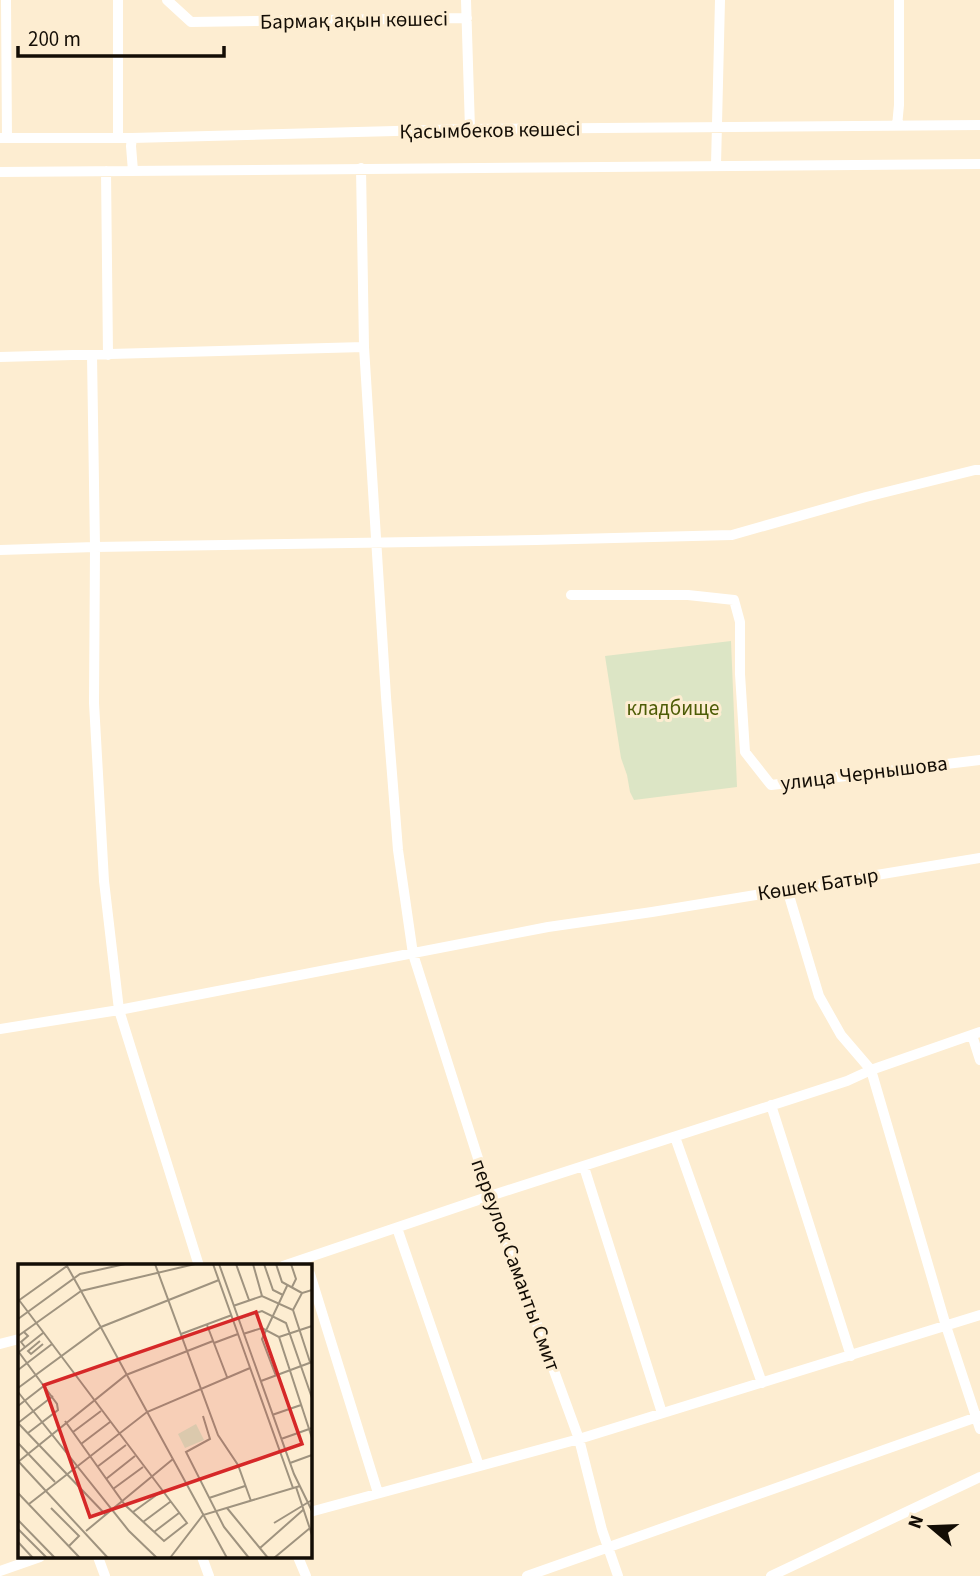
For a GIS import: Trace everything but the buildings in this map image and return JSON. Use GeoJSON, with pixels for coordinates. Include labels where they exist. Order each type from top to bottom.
{"type":"FeatureCollection","features":[{"type":"Feature","properties":{"kind":"street"},"geometry":{"type":"LineString","coordinates":[[4,138],[6,0]]}},
{"type":"Feature","properties":{"kind":"street"},"geometry":{"type":"LineString","coordinates":[[118,0],[118,138]]}},
{"type":"Feature","properties":{"kind":"street","name":"Бармақ ақын көшесі"},"geometry":{"type":"LineString","coordinates":[[167,0],[191,23],[467,18]]}},
{"type":"Feature","properties":{"kind":"street"},"geometry":{"type":"LineString","coordinates":[[466,0],[470,129]]}},
{"type":"Feature","properties":{"kind":"street"},"geometry":{"type":"LineString","coordinates":[[716,165],[720,0]]}},
{"type":"Feature","properties":{"kind":"street"},"geometry":{"type":"LineString","coordinates":[[897,126],[899,0]]}},
{"type":"Feature","properties":{"kind":"street","name":"Қасымбеков көшесі"},"geometry":{"type":"LineString","coordinates":[[4,138],[132,138],[470,129],[980,125]]}},
{"type":"Feature","properties":{"kind":"street"},"geometry":{"type":"LineString","coordinates":[[132,138],[133,171]]}},
{"type":"Feature","properties":{"kind":"street"},"geometry":{"type":"LineString","coordinates":[[0,172],[980,164]]}},
{"type":"Feature","properties":{"kind":"street","name":"переулок Саманты Смит"},"geometry":{"type":"LineString","coordinates":[[361,168],[364,347],[382,645],[398,850],[413,954],[490,1196],[579,1439],[602,1530],[618,1576]]}},
{"type":"Feature","properties":{"kind":"street"},"geometry":{"type":"LineString","coordinates":[[106,171],[108,355]]}},
{"type":"Feature","properties":{"kind":"street"},"geometry":{"type":"LineString","coordinates":[[0,356],[364,347]]}},
{"type":"Feature","properties":{"kind":"street"},"geometry":{"type":"LineString","coordinates":[[92,355],[94,703],[104,881],[119,1010],[198,1264]]}},
{"type":"Feature","properties":{"kind":"street"},"geometry":{"type":"LineString","coordinates":[[0,550],[733,534],[866,497],[980,470]]}},
{"type":"Feature","properties":{"kind":"street","name":"улица Чернышова"},"geometry":{"type":"LineString","coordinates":[[571,595],[688,595],[734,600],[740,622],[745,752],[771,785],[980,760]]}},
{"type":"Feature","properties":{"kind":"street","name":"Көшек Батыр"},"geometry":{"type":"LineString","coordinates":[[0,1029],[119,1010],[548,927],[980,858]]}},
{"type":"Feature","properties":{"kind":"street"},"geometry":{"type":"LineString","coordinates":[[787,889],[819,996],[841,1035],[871,1070],[946,1326],[978,1416],[980,1429]]}},
{"type":"Feature","properties":{"kind":"street"},"geometry":{"type":"LineString","coordinates":[[306,1263],[490,1196],[847,1081],[976,1033],[980,1060]]}},
{"type":"Feature","properties":{"kind":"street"},"geometry":{"type":"LineString","coordinates":[[771,1105],[851,1356]]}},
{"type":"Feature","properties":{"kind":"street"},"geometry":{"type":"LineString","coordinates":[[676,1137],[762,1383]]}},
{"type":"Feature","properties":{"kind":"street"},"geometry":{"type":"LineString","coordinates":[[584,1167],[662,1413]]}},
{"type":"Feature","properties":{"kind":"street"},"geometry":{"type":"LineString","coordinates":[[397,1228],[479,1466]]}},
{"type":"Feature","properties":{"kind":"street"},"geometry":{"type":"LineString","coordinates":[[312,1279],[378,1493]]}},
{"type":"Feature","properties":{"kind":"street"},"geometry":{"type":"LineString","coordinates":[[312,1511],[579,1439],[980,1315]]}},
{"type":"Feature","properties":{"kind":"street"},"geometry":{"type":"LineString","coordinates":[[0,1344],[18,1339]]}},
{"type":"Feature","properties":{"kind":"street"},"geometry":{"type":"LineString","coordinates":[[527,1576],[978,1416]]}},
{"type":"Feature","properties":{"kind":"street"},"geometry":{"type":"LineString","coordinates":[[771,1576],[980,1477]]}},
{"type":"Feature","properties":{"kind":"street"},"geometry":{"type":"LineString","coordinates":[[3,1576],[0,1570],[37,1558]]}},
{"type":"Feature","properties":{"kind":"street"},"geometry":{"type":"LineString","coordinates":[[98,1558],[104,1576]]}},
{"type":"Feature","properties":{"kind":"street"},"geometry":{"type":"LineString","coordinates":[[202,1558],[209,1576]]}},
{"type":"Feature","properties":{"kind":"street"},"geometry":{"type":"LineString","coordinates":[[299,1558],[306,1576]]}},
{"type":"Feature","properties":{"kind":"green space","name":"кладбище"},"geometry":{"type":"Polygon","coordinates":[[[731,641],[737,787],[634,800],[621,758],[605,656],[731,641]]]}}]}
